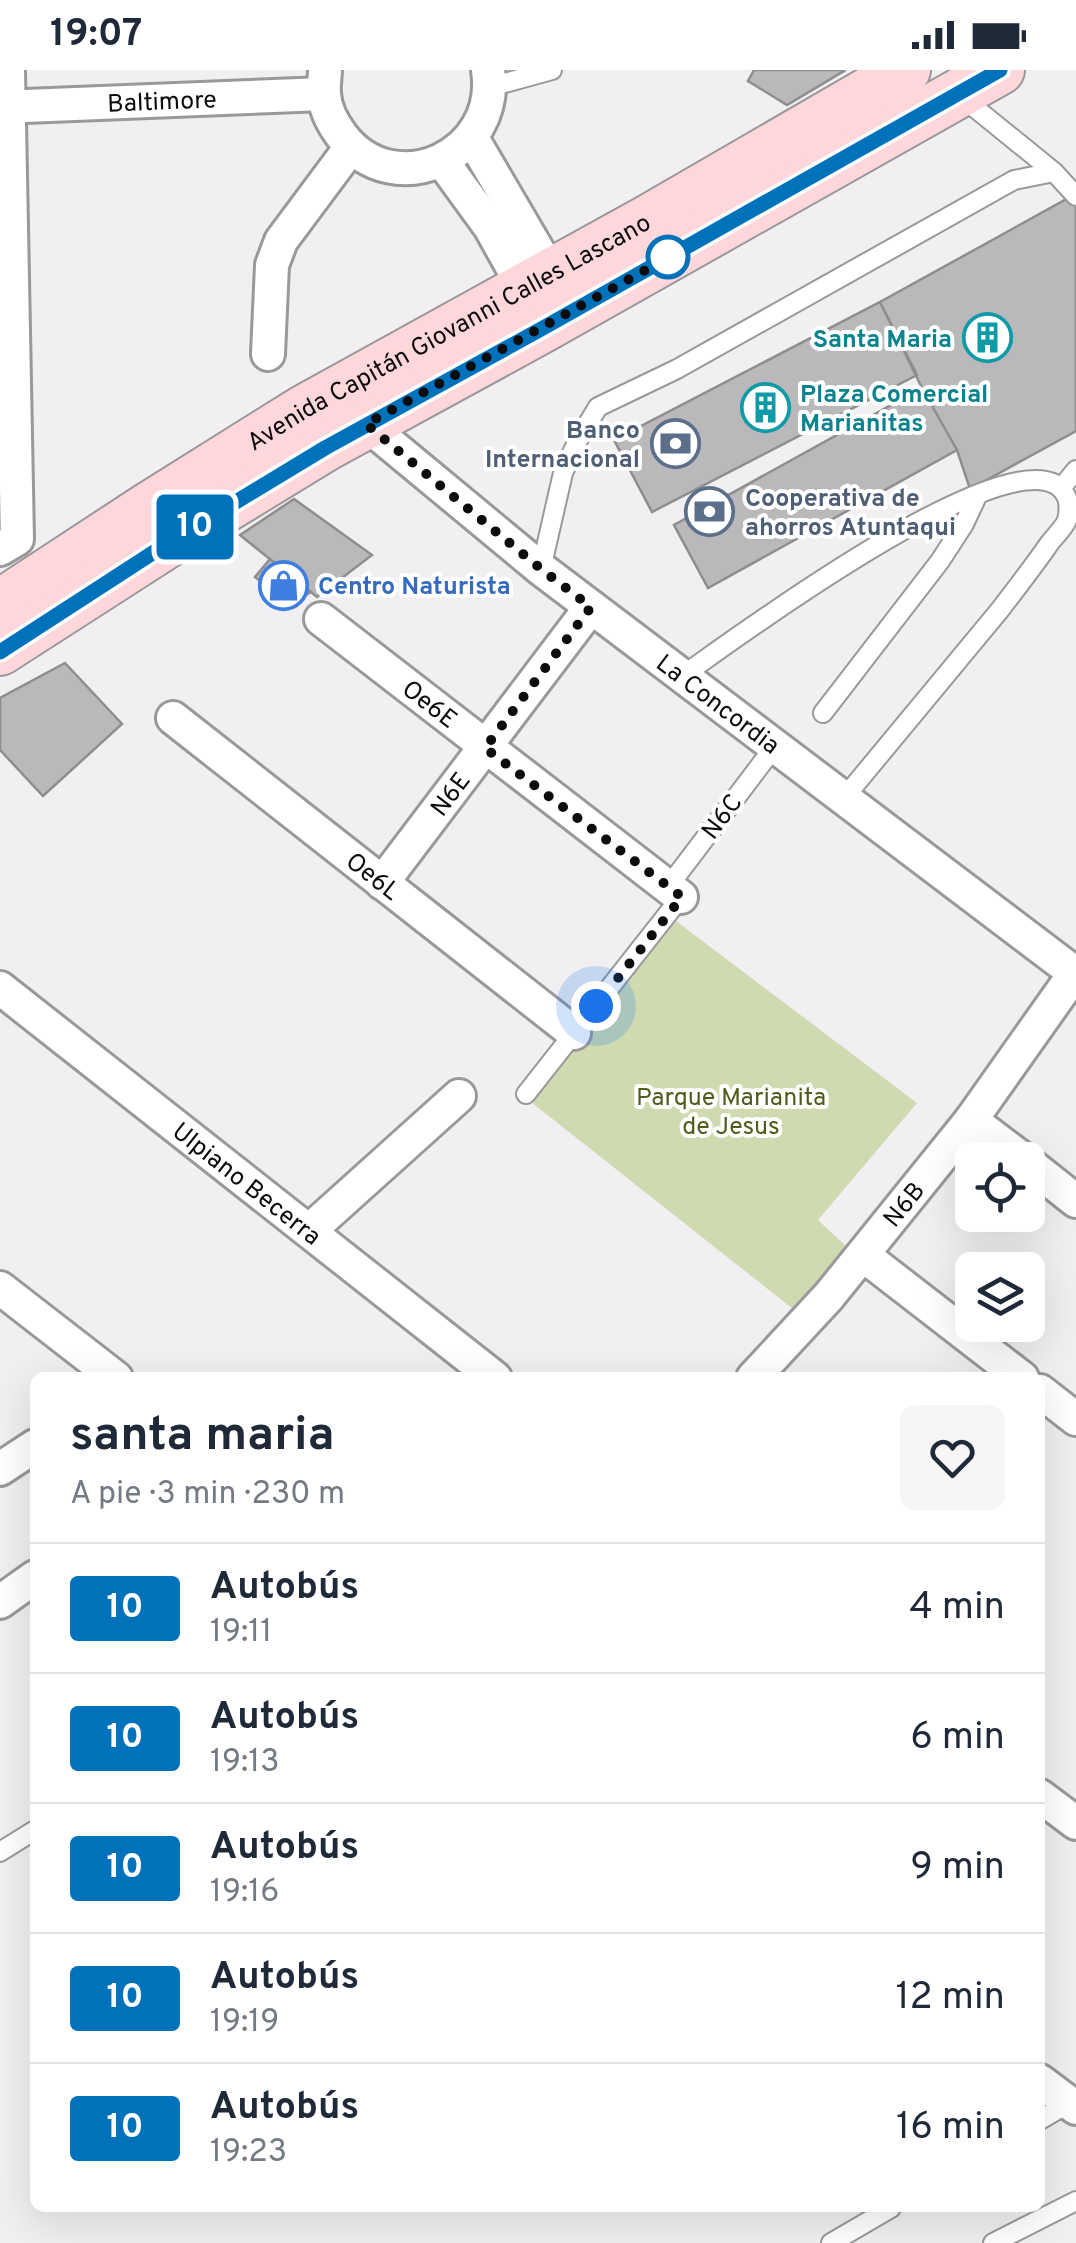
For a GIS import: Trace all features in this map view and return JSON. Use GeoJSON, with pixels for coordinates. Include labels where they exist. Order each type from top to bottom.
{"type":"FeatureCollection","features":[{"type":"Feature","properties":{"kind":"main road","name":"Avenida Capitán Giovanni Calles Lascano"},"geometry":{"type":"LineString","coordinates":[[0,604],[303,410],[538,281],[906,70]]}},
{"type":"Feature","properties":{"kind":"main road","name":"Avenida Capitán Giovanni Calles Lascano"},"geometry":{"type":"LineString","coordinates":[[0,652],[168,543],[366,424],[1000,70]]}},
{"type":"Feature","properties":{"kind":"street"},"geometry":{"type":"LineString","coordinates":[[8,70],[4,108],[8,544]]}},
{"type":"Feature","properties":{"kind":"street"},"geometry":{"type":"LineString","coordinates":[[324,82],[332,123],[350,148],[376,163],[410,169],[442,161],[472,138],[485,114],[489,79]]}},
{"type":"Feature","properties":{"kind":"street","name":"Baltimore"},"geometry":{"type":"LineString","coordinates":[[4,108],[324,82]]}},
{"type":"Feature","properties":{"kind":"street"},"geometry":{"type":"LineString","coordinates":[[472,138],[538,281]]}},
{"type":"Feature","properties":{"kind":"street"},"geometry":{"type":"LineString","coordinates":[[268,354],[272,266],[281,241],[350,148]]}},
{"type":"Feature","properties":{"kind":"street"},"geometry":{"type":"LineString","coordinates":[[442,161],[490,227],[538,281]]}},
{"type":"Feature","properties":{"kind":"street","name":"La Concordia"},"geometry":{"type":"LineString","coordinates":[[366,424],[541,569],[1075,973]]}},
{"type":"Feature","properties":{"kind":"street","name":"N6E"},"geometry":{"type":"LineString","coordinates":[[382,884],[591,607]]}},
{"type":"Feature","properties":{"kind":"street","name":"Oe6E"},"geometry":{"type":"LineString","coordinates":[[321,619],[675,892]]}},
{"type":"Feature","properties":{"kind":"street","name":"Oe6L"},"geometry":{"type":"LineString","coordinates":[[174,718],[574,1033]]}},
{"type":"Feature","properties":{"kind":"street","name":"N6B"},"geometry":{"type":"LineString","coordinates":[[759,1372],[864,1255],[972,1120],[1075,973]]}},
{"type":"Feature","properties":{"kind":"street","name":"Ulpiano Becerra"},"geometry":{"type":"LineString","coordinates":[[0,988],[487,1372]]}},
{"type":"Feature","properties":{"kind":"street"},"geometry":{"type":"LineString","coordinates":[[309,1231],[459,1096]]}},
{"type":"Feature","properties":{"kind":"street"},"geometry":{"type":"LineString","coordinates":[[972,1120],[1000,1142]]}},
{"type":"Feature","properties":{"kind":"street"},"geometry":{"type":"LineString","coordinates":[[1045,1176],[1076,1200]]}},
{"type":"Feature","properties":{"kind":"street"},"geometry":{"type":"LineString","coordinates":[[864,1255],[1014,1372]]}},
{"type":"Feature","properties":{"kind":"street"},"geometry":{"type":"LineString","coordinates":[[0,1288],[108,1372]]}},
{"type":"Feature","properties":{"kind":"street"},"geometry":{"type":"LineString","coordinates":[[1045,1395],[1076,1419]]}},
{"type":"Feature","properties":{"kind":"street"},"geometry":{"type":"LineString","coordinates":[[0,1469],[30,1449]]}},
{"type":"Feature","properties":{"kind":"street"},"geometry":{"type":"LineString","coordinates":[[0,1602],[30,1581]]}},
{"type":"Feature","properties":{"kind":"street"},"geometry":{"type":"LineString","coordinates":[[1045,1800],[1076,1823]]}},
{"type":"Feature","properties":{"kind":"street"},"geometry":{"type":"LineString","coordinates":[[1045,2085],[1072,2105]]}},
{"type":"Feature","properties":{"kind":"lane"},"geometry":{"type":"LineString","coordinates":[[489,79],[552,70]]}},
{"type":"Feature","properties":{"kind":"lane"},"geometry":{"type":"LineString","coordinates":[[958,94],[1054,172],[1076,196]]}},
{"type":"Feature","properties":{"kind":"lane"},"geometry":{"type":"LineString","coordinates":[[541,569],[563,473],[598,407],[677,369],[1014,180],[1054,172]]}},
{"type":"Feature","properties":{"kind":"lane"},"geometry":{"type":"LineString","coordinates":[[1062,488],[1076,470]]}},
{"type":"Feature","properties":{"kind":"lane"},"geometry":{"type":"LineString","coordinates":[[682,676],[907,527],[978,494],[1030,479],[1050,480],[1062,488],[1070,502],[1067,520],[1020,585],[844,798]]}},
{"type":"Feature","properties":{"kind":"lane"},"geometry":{"type":"LineString","coordinates":[[822,713],[940,561],[978,494]]}},
{"type":"Feature","properties":{"kind":"lane","name":"N6C"},"geometry":{"type":"LineString","coordinates":[[526,1094],[675,892],[775,746]]}},
{"type":"Feature","properties":{"kind":"lane"},"geometry":{"type":"LineString","coordinates":[[0,1852],[30,1833]]}},
{"type":"Feature","properties":{"kind":"lane"},"geometry":{"type":"LineString","coordinates":[[1045,2118],[1072,2105]]}},
{"type":"Feature","properties":{"kind":"lane"},"geometry":{"type":"LineString","coordinates":[[993,2243],[1076,2201]]}},
{"type":"Feature","properties":{"kind":"lane"},"geometry":{"type":"LineString","coordinates":[[831,2243],[884,2212]]}},
{"type":"Feature","properties":{"kind":"green space","name":"Parque Marianita de Jesus"},"geometry":{"type":"Polygon","coordinates":[[[676,921],[917,1103],[818,1220],[847,1247],[793,1309],[531,1102],[676,921]]]}},
{"type":"Feature","properties":{"kind":"building"},"geometry":{"type":"Polygon","coordinates":[[[754,70],[844,71],[787,105],[748,81],[754,70]]]}},
{"type":"Feature","properties":{"kind":"building","name":"Santa Maria"},"geometry":{"type":"Polygon","coordinates":[[[1072,196],[1076,202],[1076,431],[970,489],[957,450],[880,302],[1072,196]]]}},
{"type":"Feature","properties":{"kind":"building","name":"Plaza Comercial Marianitas"},"geometry":{"type":"Polygon","coordinates":[[[880,302],[917,375],[652,512],[614,440],[880,302]]]}},
{"type":"Feature","properties":{"kind":"building","name":"Plaza Comercial Marianitas"},"geometry":{"type":"Polygon","coordinates":[[[922,388],[957,450],[708,588],[674,525],[922,388]]]}},
{"type":"Feature","properties":{"kind":"building"},"geometry":{"type":"Polygon","coordinates":[[[294,499],[372,555],[317,597],[240,535],[294,499]]]}},
{"type":"Feature","properties":{"kind":"building","name":"Centro Naturista"},"geometry":{"type":"Polygon","coordinates":[[[270,559],[311,592],[291,605],[255,577],[270,559]]]}},
{"type":"Feature","properties":{"kind":"building"},"geometry":{"type":"Polygon","coordinates":[[[65,663],[122,724],[43,796],[0,750],[0,698],[65,663]]]}},
{"type":"Feature","properties":{"kind":"bus line","name":"10"},"geometry":{"type":"LineString","coordinates":[[0,652],[168,543],[325,448],[1000,70]]}},
{"type":"Feature","properties":{"kind":"place","name":"Santa Maria"},"geometry":{"type":"Point","coordinates":[987,338]}},
{"type":"Feature","properties":{"kind":"place","name":"Plaza Comercial Marianitas"},"geometry":{"type":"Point","coordinates":[765,407]}},
{"type":"Feature","properties":{"kind":"place","name":"Banco Internacional"},"geometry":{"type":"Point","coordinates":[675,443]}},
{"type":"Feature","properties":{"kind":"place","name":"Cooperativa de ahorros Atuntaqui"},"geometry":{"type":"Point","coordinates":[710,511]}},
{"type":"Feature","properties":{"kind":"place","name":"Centro Naturista"},"geometry":{"type":"Point","coordinates":[283,585]}},
{"type":"Feature","properties":{"kind":"route"},"geometry":{"type":"LineString","coordinates":[[596,1006],[682,897],[485,748],[591,607],[366,424],[682,250],[668,257]]}}]}
